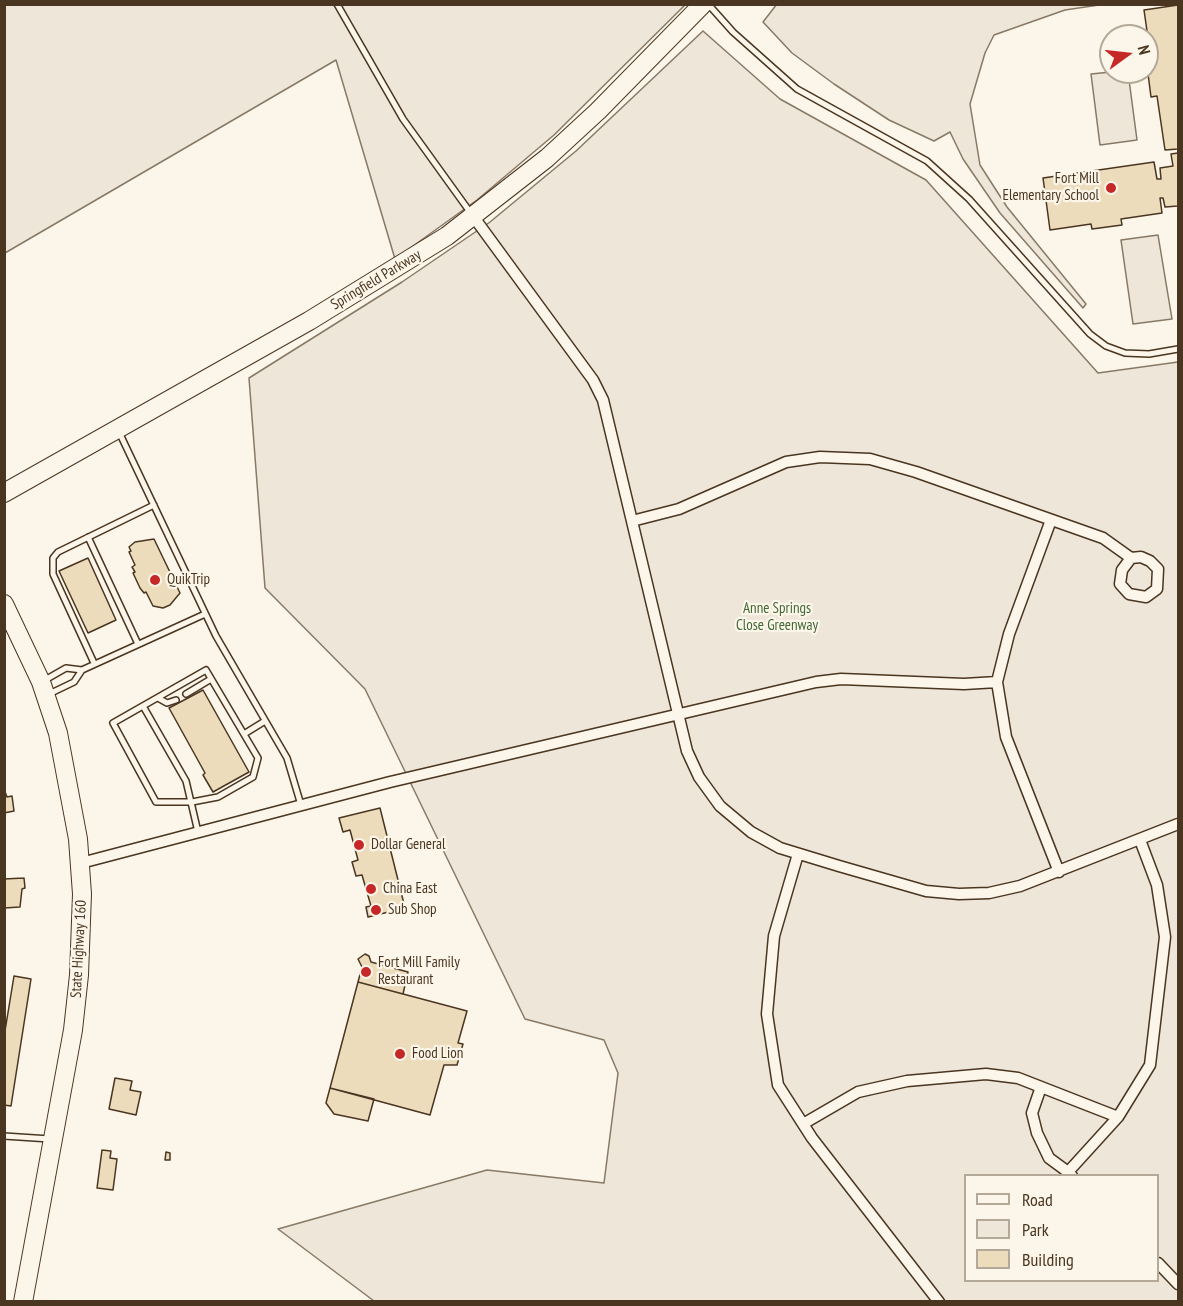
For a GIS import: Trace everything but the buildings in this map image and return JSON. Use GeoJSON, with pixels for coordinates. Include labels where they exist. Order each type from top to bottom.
{"type":"FeatureCollection","features":[{"type":"Feature","properties":{"kind":"main road","name":"Springfield Parkway"},"geometry":{"type":"LineString","coordinates":[[4,493],[387,275],[473,216],[510,189],[582,126],[703,4]]}},
{"type":"Feature","properties":{"kind":"main road","name":"State Highway 160"},"geometry":{"type":"LineString","coordinates":[[4,604],[43,689],[68,777],[81,863],[80,975],[55,1139],[23,1302]]}},
{"type":"Feature","properties":{"kind":"street"},"geometry":{"type":"LineString","coordinates":[[473,216],[593,380],[603,400],[691,760],[699,777],[720,806],[751,832],[780,848],[926,891],[959,894],[1000,890],[1059,872],[1179,824]]}},
{"type":"Feature","properties":{"kind":"street"},"geometry":{"type":"LineString","coordinates":[[632,520],[679,509],[786,462],[820,457],[870,459],[916,472],[1103,538],[1131,558]]}},
{"type":"Feature","properties":{"kind":"street"},"geometry":{"type":"LineString","coordinates":[[1051,520],[1009,633],[997,682],[1006,737],[1059,872]]}},
{"type":"Feature","properties":{"kind":"street"},"geometry":{"type":"LineString","coordinates":[[81,863],[390,782],[841,679],[964,684],[997,682]]}},
{"type":"Feature","properties":{"kind":"street"},"geometry":{"type":"LineString","coordinates":[[1041,1087],[1032,1113],[1037,1133],[1049,1158],[1070,1174],[1118,1117],[1150,1065],[1165,937],[1157,885],[1140,840]]}},
{"type":"Feature","properties":{"kind":"street"},"geometry":{"type":"LineString","coordinates":[[798,854],[774,936],[766,1014],[778,1085],[803,1124],[939,1302]]}},
{"type":"Feature","properties":{"kind":"street"},"geometry":{"type":"LineString","coordinates":[[803,1124],[858,1092],[907,1081],[986,1074],[1018,1078],[1118,1117]]}},
{"type":"Feature","properties":{"kind":"street"},"geometry":{"type":"LineString","coordinates":[[1159,1264],[1179,1284]]}},
{"type":"Feature","properties":{"kind":"lane"},"geometry":{"type":"LineString","coordinates":[[337,4],[403,119],[473,216]]}},
{"type":"Feature","properties":{"kind":"lane"},"geometry":{"type":"LineString","coordinates":[[708,4],[732,32],[797,89],[927,161],[969,199],[1090,334],[1106,346],[1125,353],[1149,354],[1179,349]]}},
{"type":"Feature","properties":{"kind":"lane"},"geometry":{"type":"LineString","coordinates":[[117,428],[206,614],[289,764],[301,805]]}},
{"type":"Feature","properties":{"kind":"lane"},"geometry":{"type":"LineString","coordinates":[[94,663],[52,574],[53,558],[58,552],[154,505]]}},
{"type":"Feature","properties":{"kind":"lane"},"geometry":{"type":"LineString","coordinates":[[88,537],[138,644]]}},
{"type":"Feature","properties":{"kind":"lane"},"geometry":{"type":"LineString","coordinates":[[95,573],[103,569]]}},
{"type":"Feature","properties":{"kind":"lane"},"geometry":{"type":"LineString","coordinates":[[103,590],[111,586]]}},
{"type":"Feature","properties":{"kind":"lane"},"geometry":{"type":"LineString","coordinates":[[60,590],[66,587]]}},
{"type":"Feature","properties":{"kind":"lane"},"geometry":{"type":"LineString","coordinates":[[68,607],[74,603]]}},
{"type":"Feature","properties":{"kind":"lane"},"geometry":{"type":"LineString","coordinates":[[110,606],[118,603]]}},
{"type":"Feature","properties":{"kind":"lane"},"geometry":{"type":"LineString","coordinates":[[43,689],[74,682],[82,670],[94,663],[206,614]]}},
{"type":"Feature","properties":{"kind":"lane"},"geometry":{"type":"LineString","coordinates":[[75,622],[82,620]]}},
{"type":"Feature","properties":{"kind":"lane"},"geometry":{"type":"LineString","coordinates":[[43,689],[66,668],[82,670]]}},
{"type":"Feature","properties":{"kind":"lane"},"geometry":{"type":"LineString","coordinates":[[206,670],[211,679],[258,758],[254,777],[218,797],[192,802],[156,802],[113,723],[206,670]]}},
{"type":"Feature","properties":{"kind":"lane"},"geometry":{"type":"LineString","coordinates":[[186,694],[211,679]]}},
{"type":"Feature","properties":{"kind":"lane"},"geometry":{"type":"LineString","coordinates":[[158,698],[167,703],[176,700]]}},
{"type":"Feature","properties":{"kind":"lane"},"geometry":{"type":"LineString","coordinates":[[143,706],[186,781],[198,832]]}},
{"type":"Feature","properties":{"kind":"lane"},"geometry":{"type":"LineString","coordinates":[[244,734],[265,721]]}},
{"type":"Feature","properties":{"kind":"lane"},"geometry":{"type":"LineString","coordinates":[[4,1136],[55,1139]]}},
{"type":"Feature","properties":{"kind":"green space"},"geometry":{"type":"Polygon","coordinates":[[[777,4],[1099,5],[1065,10],[994,35],[985,53],[970,104],[980,165],[1007,207],[1086,304],[1083,308],[1000,213],[963,159],[950,132],[934,141],[889,120],[792,53],[763,22],[777,4]]]}},
{"type":"Feature","properties":{"kind":"green space"},"geometry":{"type":"Polygon","coordinates":[[[4,5],[685,5],[554,135],[477,200],[395,259],[336,60],[5,253],[4,5]]]}},
{"type":"Feature","properties":{"kind":"green space","name":"Anne Springs Close Greenway"},"geometry":{"type":"Polygon","coordinates":[[[703,31],[780,99],[926,180],[1098,373],[1178,362],[1178,1301],[374,1301],[278,1229],[487,1170],[604,1183],[618,1073],[604,1040],[525,1019],[365,689],[265,588],[249,378],[402,282],[490,222],[576,151],[703,31]]]}},
{"type":"Feature","properties":{"kind":"green space"},"geometry":{"type":"Polygon","coordinates":[[[1099,73],[1099,84],[1130,84],[1137,140],[1100,145],[1091,74],[1099,73]]]}},
{"type":"Feature","properties":{"kind":"green space"},"geometry":{"type":"Polygon","coordinates":[[[1158,235],[1172,319],[1133,324],[1121,240],[1158,235]]]}},
{"type":"Feature","properties":{"kind":"place","name":"Fort Mill Elementary School"},"geometry":{"type":"Point","coordinates":[1111,188]}},
{"type":"Feature","properties":{"kind":"place","name":"QuikTrip"},"geometry":{"type":"Point","coordinates":[155,580]}},
{"type":"Feature","properties":{"kind":"place","name":"Dollar General"},"geometry":{"type":"Point","coordinates":[359,845]}},
{"type":"Feature","properties":{"kind":"place","name":"China East"},"geometry":{"type":"Point","coordinates":[371,889]}},
{"type":"Feature","properties":{"kind":"place","name":"Sub Shop"},"geometry":{"type":"Point","coordinates":[376,910]}},
{"type":"Feature","properties":{"kind":"place","name":"Fort Mill Family Restaurant"},"geometry":{"type":"Point","coordinates":[366,972]}},
{"type":"Feature","properties":{"kind":"place","name":"Food Lion"},"geometry":{"type":"Point","coordinates":[400,1054]}}]}
